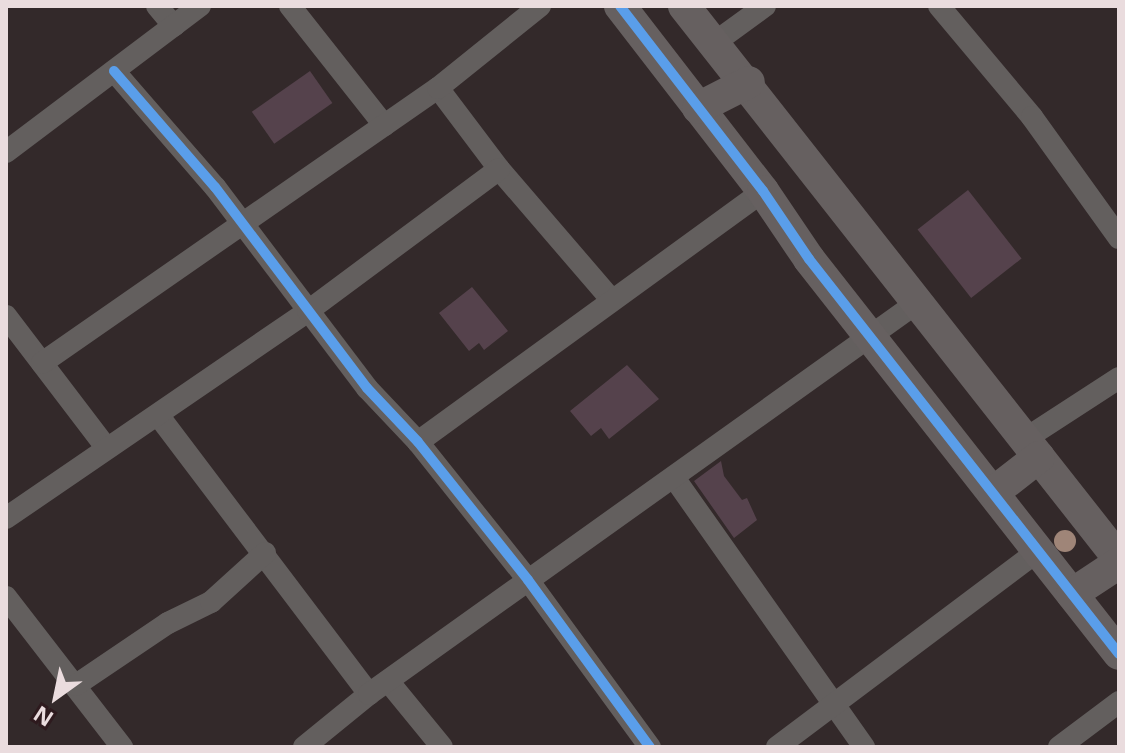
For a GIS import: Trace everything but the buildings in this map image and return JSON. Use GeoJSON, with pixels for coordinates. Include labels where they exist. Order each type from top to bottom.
{"type":"FeatureCollection","features":[{"type":"Feature","properties":{"kind":"street"},"geometry":{"type":"LineString","coordinates":[[157,6],[174,26]]}},
{"type":"Feature","properties":{"kind":"street"},"geometry":{"type":"LineString","coordinates":[[6,152],[200,6]]}},
{"type":"Feature","properties":{"kind":"street"},"geometry":{"type":"LineString","coordinates":[[290,6],[384,125]]}},
{"type":"Feature","properties":{"kind":"street"},"geometry":{"type":"LineString","coordinates":[[42,363],[438,88],[540,6]]}},
{"type":"Feature","properties":{"kind":"street"},"geometry":{"type":"LineString","coordinates":[[620,6],[763,191],[809,259],[1119,654]]}},
{"type":"Feature","properties":{"kind":"street"},"geometry":{"type":"LineString","coordinates":[[684,6],[749,82],[1119,561],[1072,594]]}},
{"type":"Feature","properties":{"kind":"street"},"geometry":{"type":"LineString","coordinates":[[714,43],[765,6]]}},
{"type":"Feature","properties":{"kind":"street"},"geometry":{"type":"LineString","coordinates":[[939,6],[1032,117],[1119,238]]}},
{"type":"Feature","properties":{"kind":"street"},"geometry":{"type":"LineString","coordinates":[[114,71],[241,223],[367,388],[418,442],[528,580],[650,747]]}},
{"type":"Feature","properties":{"kind":"street"},"geometry":{"type":"LineString","coordinates":[[698,108],[749,82]]}},
{"type":"Feature","properties":{"kind":"street"},"geometry":{"type":"LineString","coordinates":[[438,88],[499,169],[611,299]]}},
{"type":"Feature","properties":{"kind":"street"},"geometry":{"type":"LineString","coordinates":[[6,518],[105,446],[158,415],[308,311],[499,169]]}},
{"type":"Feature","properties":{"kind":"street"},"geometry":{"type":"LineString","coordinates":[[418,442],[763,191]]}},
{"type":"Feature","properties":{"kind":"street"},"geometry":{"type":"LineString","coordinates":[[304,747],[379,687],[675,479],[870,333],[918,302]]}},
{"type":"Feature","properties":{"kind":"street"},"geometry":{"type":"LineString","coordinates":[[6,316],[105,446]]}},
{"type":"Feature","properties":{"kind":"street"},"geometry":{"type":"LineString","coordinates":[[994,492],[1032,448],[1119,378]]}},
{"type":"Feature","properties":{"kind":"street"},"geometry":{"type":"LineString","coordinates":[[158,415],[265,553],[379,687],[442,747]]}},
{"type":"Feature","properties":{"kind":"street"},"geometry":{"type":"LineString","coordinates":[[675,479],[864,747]]}},
{"type":"Feature","properties":{"kind":"street"},"geometry":{"type":"LineString","coordinates":[[777,747],[1039,550]]}},
{"type":"Feature","properties":{"kind":"street"},"geometry":{"type":"LineString","coordinates":[[76,685],[168,623],[211,602],[265,553]]}},
{"type":"Feature","properties":{"kind":"street"},"geometry":{"type":"LineString","coordinates":[[6,597],[122,747]]}},
{"type":"Feature","properties":{"kind":"street"},"geometry":{"type":"LineString","coordinates":[[1059,747],[1119,702]]}},
{"type":"Feature","properties":{"kind":"cycle path"},"geometry":{"type":"LineString","coordinates":[[620,6],[763,191],[809,259],[1119,654]]}},
{"type":"Feature","properties":{"kind":"cycle path"},"geometry":{"type":"LineString","coordinates":[[114,71],[215,187],[367,388],[418,442],[528,580],[650,747]]}}]}
